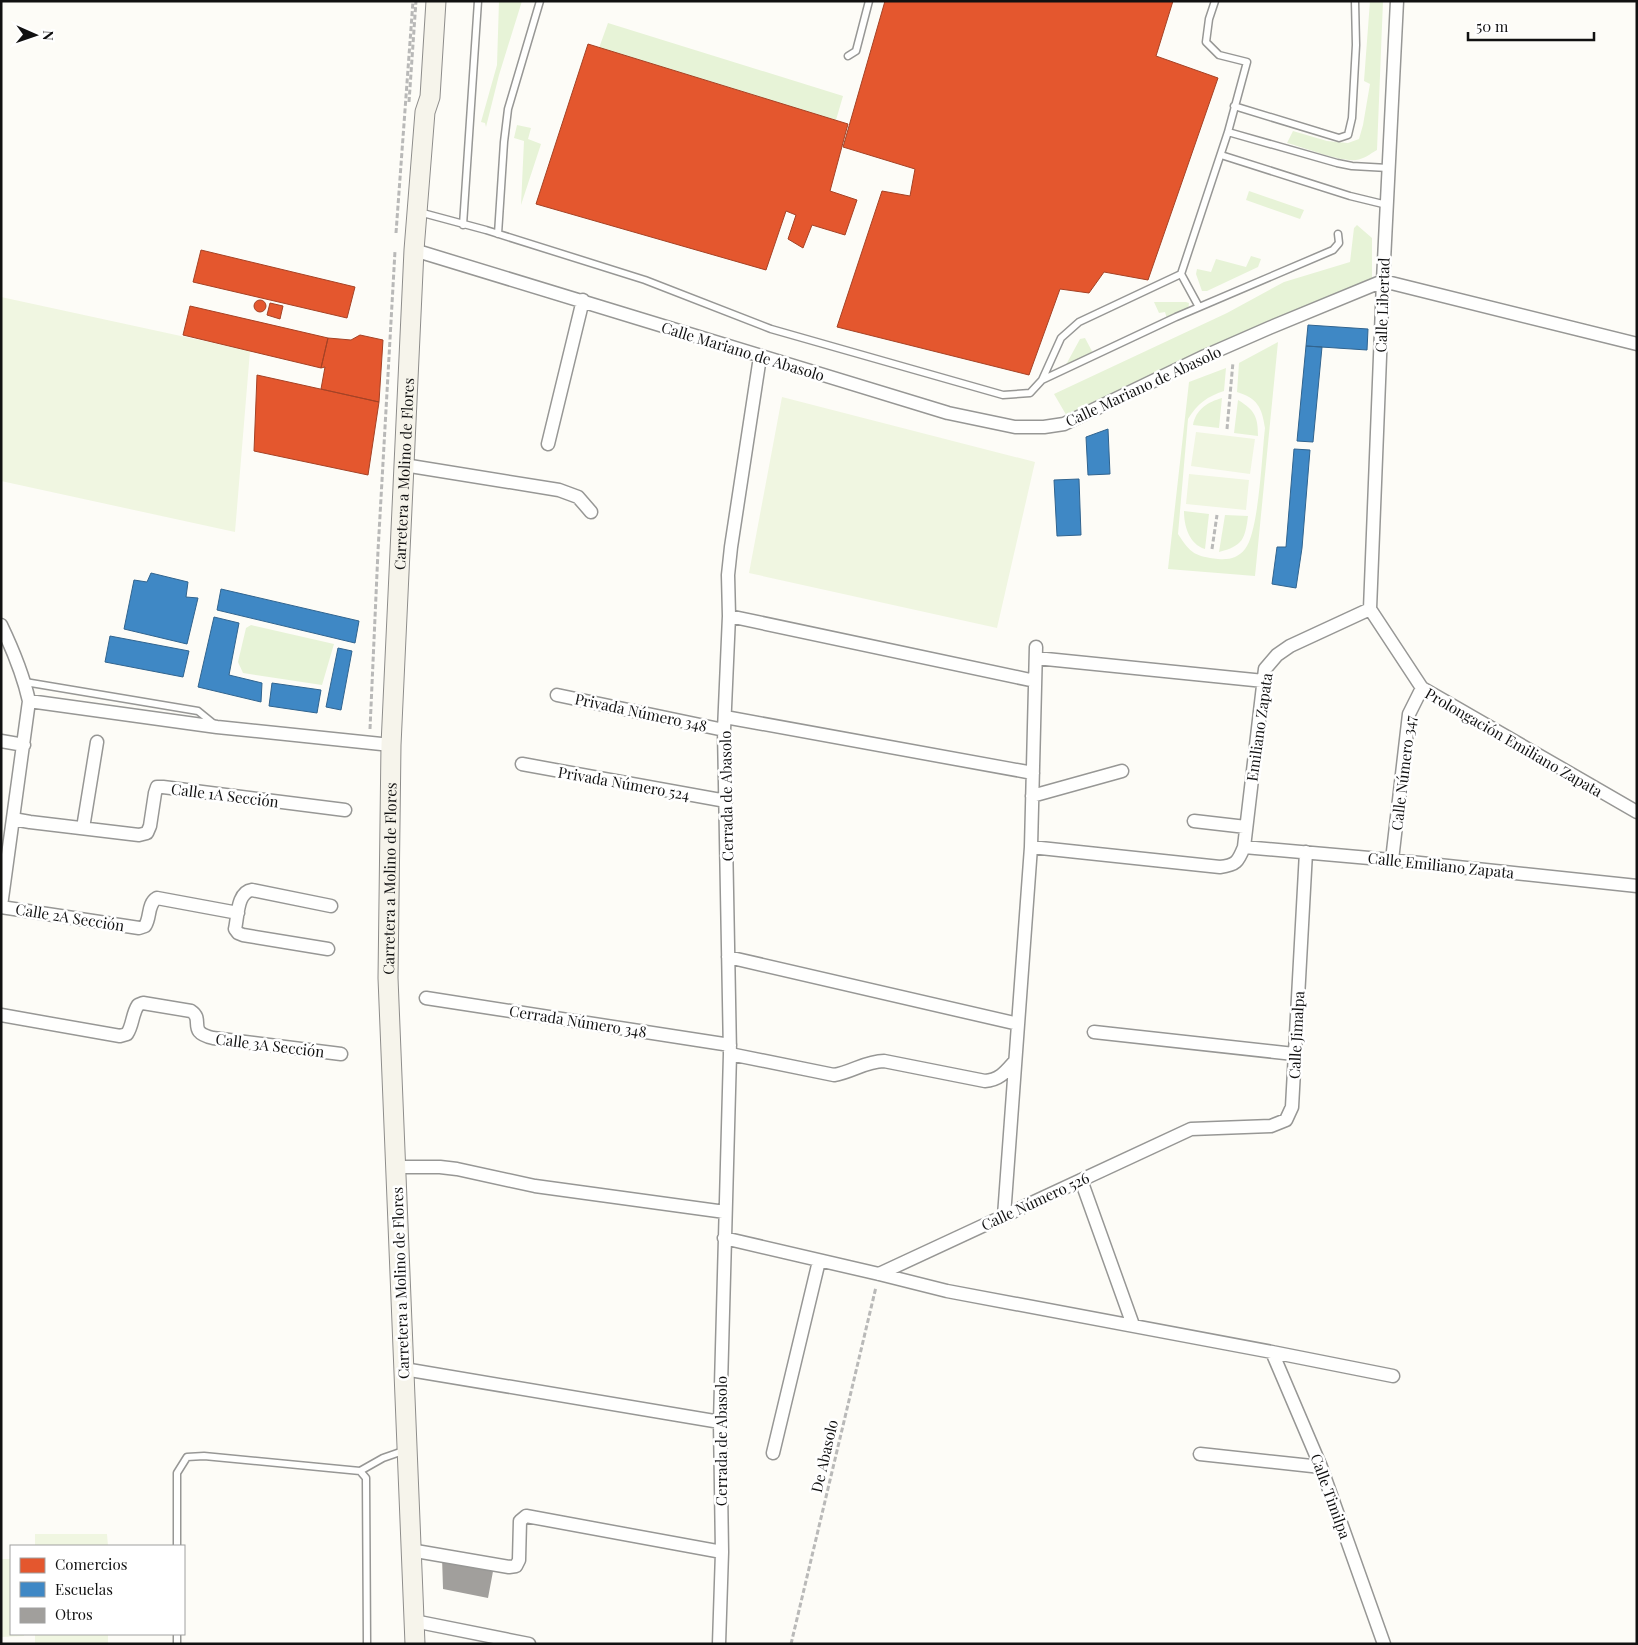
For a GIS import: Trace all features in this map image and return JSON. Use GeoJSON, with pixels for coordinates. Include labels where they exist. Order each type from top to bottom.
{"type":"FeatureCollection","features":[{"type":"Feature","properties":{"kind":"main road","name":"Carretera a Molino de Flores"},"geometry":{"type":"LineString","coordinates":[[425,1],[422,95],[425,112]]}},
{"type":"Feature","properties":{"kind":"main road","name":"Carretera a Molino de Flores"},"geometry":{"type":"LineString","coordinates":[[415,1644],[388,978],[391,745],[414,250],[425,112],[430,97],[436,1]]}},
{"type":"Feature","properties":{"kind":"street","name":"Calle Libertad"},"geometry":{"type":"LineString","coordinates":[[1370,609],[1388,168],[1397,1]]}},
{"type":"Feature","properties":{"kind":"street","name":"Calle Mariano de Abasolo"},"geometry":{"type":"LineString","coordinates":[[414,250],[584,300],[760,357],[948,413],[1015,427],[1044,427],[1064,424],[1205,356],[1383,281]]}},
{"type":"Feature","properties":{"kind":"street"},"geometry":{"type":"LineString","coordinates":[[1383,281],[1637,344]]}},
{"type":"Feature","properties":{"kind":"street"},"geometry":{"type":"LineString","coordinates":[[548,444],[584,300]]}},
{"type":"Feature","properties":{"kind":"street","name":"Cerrada de Abasolo"},"geometry":{"type":"LineString","coordinates":[[720,1644],[722,1552],[720,1422],[730,1049],[725,723],[729,616],[728,575],[760,357]]}},
{"type":"Feature","properties":{"kind":"street"},"geometry":{"type":"LineString","coordinates":[[404,465],[559,490],[578,497],[592,512]]}},
{"type":"Feature","properties":{"kind":"street","name":"Emiliano Zapata"},"geometry":{"type":"LineString","coordinates":[[1244,847],[1265,669],[1276,655],[1290,646],[1370,609]]}},
{"type":"Feature","properties":{"kind":"street","name":"Prolongación Emiliano Zapata"},"geometry":{"type":"LineString","coordinates":[[1370,609],[1422,688],[1637,812]]}},
{"type":"Feature","properties":{"kind":"street"},"geometry":{"type":"LineString","coordinates":[[729,616],[1035,681]]}},
{"type":"Feature","properties":{"kind":"street"},"geometry":{"type":"LineString","coordinates":[[1,625],[25,682],[29,701],[1,906]]}},
{"type":"Feature","properties":{"kind":"street"},"geometry":{"type":"LineString","coordinates":[[1004,1216],[1032,847],[1036,652],[1264,681]]}},
{"type":"Feature","properties":{"kind":"street","name":"Calle Número 347"},"geometry":{"type":"LineString","coordinates":[[1392,860],[1409,714],[1422,688]]}},
{"type":"Feature","properties":{"kind":"street","name":"Privada Número 348"},"geometry":{"type":"LineString","coordinates":[[557,695],[1033,773]]}},
{"type":"Feature","properties":{"kind":"street"},"geometry":{"type":"LineString","coordinates":[[29,701],[216,727],[391,745]]}},
{"type":"Feature","properties":{"kind":"street"},"geometry":{"type":"LineString","coordinates":[[1,741],[24,744]]}},
{"type":"Feature","properties":{"kind":"street"},"geometry":{"type":"LineString","coordinates":[[82,828],[97,742]]}},
{"type":"Feature","properties":{"kind":"street","name":"Privada Número 524"},"geometry":{"type":"LineString","coordinates":[[522,764],[726,802]]}},
{"type":"Feature","properties":{"kind":"street"},"geometry":{"type":"LineString","coordinates":[[1032,796],[1122,772]]}},
{"type":"Feature","properties":{"kind":"street","name":"Calle 1A Sección"},"geometry":{"type":"LineString","coordinates":[[13,818],[30,822],[139,835],[147,833],[150,826],[155,793],[157,788],[163,787],[345,810]]}},
{"type":"Feature","properties":{"kind":"street"},"geometry":{"type":"LineString","coordinates":[[1194,821],[1246,826]]}},
{"type":"Feature","properties":{"kind":"street"},"geometry":{"type":"LineString","coordinates":[[1032,847],[1220,867],[1231,866],[1239,859],[1244,847]]}},
{"type":"Feature","properties":{"kind":"street","name":"Calle Emiliano Zapata"},"geometry":{"type":"LineString","coordinates":[[1244,847],[1392,860],[1637,886]]}},
{"type":"Feature","properties":{"kind":"street","name":"Calle Jimalpa"},"geometry":{"type":"LineString","coordinates":[[1191,1129],[1271,1126],[1286,1120],[1292,1107],[1306,852]]}},
{"type":"Feature","properties":{"kind":"street"},"geometry":{"type":"LineString","coordinates":[[328,949],[238,933],[235,929],[242,895],[246,891],[252,890],[331,906]]}},
{"type":"Feature","properties":{"kind":"street","name":"Calle 2A Sección"},"geometry":{"type":"LineString","coordinates":[[1,906],[139,928],[145,926],[148,921],[151,904],[157,898],[238,914]]}},
{"type":"Feature","properties":{"kind":"street"},"geometry":{"type":"LineString","coordinates":[[728,957],[1018,1024]]}},
{"type":"Feature","properties":{"kind":"street","name":"Cerrada Número 348"},"geometry":{"type":"LineString","coordinates":[[426,998],[730,1049],[834,1075],[844,1074],[873,1061],[884,1061],[985,1081],[1001,1077],[1015,1061]]}},
{"type":"Feature","properties":{"kind":"street","name":"Calle 3A Sección"},"geometry":{"type":"LineString","coordinates":[[1,1015],[120,1036],[127,1034],[130,1030],[135,1010],[138,1004],[143,1003],[191,1011],[196,1016],[198,1031],[202,1035],[213,1038],[341,1054]]}},
{"type":"Feature","properties":{"kind":"street"},"geometry":{"type":"LineString","coordinates":[[1094,1032],[1294,1054]]}},
{"type":"Feature","properties":{"kind":"street","name":"Calle Número 526"},"geometry":{"type":"LineString","coordinates":[[879,1274],[1191,1129]]}},
{"type":"Feature","properties":{"kind":"street"},"geometry":{"type":"LineString","coordinates":[[396,1167],[457,1169],[535,1186],[725,1212]]}},
{"type":"Feature","properties":{"kind":"street"},"geometry":{"type":"LineString","coordinates":[[1082,1180],[1133,1325]]}},
{"type":"Feature","properties":{"kind":"street"},"geometry":{"type":"LineString","coordinates":[[724,1238],[947,1291],[1393,1376]]}},
{"type":"Feature","properties":{"kind":"street"},"geometry":{"type":"LineString","coordinates":[[773,1453],[819,1261]]}},
{"type":"Feature","properties":{"kind":"street","name":"Calle Timilpa"},"geometry":{"type":"LineString","coordinates":[[1272,1352],[1321,1467],[1384,1644]]}},
{"type":"Feature","properties":{"kind":"street"},"geometry":{"type":"LineString","coordinates":[[404,1369],[720,1422]]}},
{"type":"Feature","properties":{"kind":"street"},"geometry":{"type":"LineString","coordinates":[[1200,1454],[1321,1467]]}},
{"type":"Feature","properties":{"kind":"street"},"geometry":{"type":"LineString","coordinates":[[410,1550],[509,1567],[516,1566],[519,1560],[520,1521],[526,1516],[722,1552]]}},
{"type":"Feature","properties":{"kind":"street"},"geometry":{"type":"LineString","coordinates":[[414,1621],[528,1644]]}},
{"type":"Feature","properties":{"kind":"lane"},"geometry":{"type":"LineString","coordinates":[[463,225],[478,1]]}},
{"type":"Feature","properties":{"kind":"lane"},"geometry":{"type":"LineString","coordinates":[[498,234],[508,108],[540,1]]}},
{"type":"Feature","properties":{"kind":"lane"},"geometry":{"type":"LineString","coordinates":[[848,56],[856,51],[869,1]]}},
{"type":"Feature","properties":{"kind":"lane"},"geometry":{"type":"LineString","coordinates":[[1199,307],[1182,274],[1221,155],[1247,62],[1219,55],[1206,42],[1209,19],[1215,1]]}},
{"type":"Feature","properties":{"kind":"lane"},"geometry":{"type":"LineString","coordinates":[[1234,106],[1338,138],[1348,135],[1352,118],[1356,45],[1354,1]]}},
{"type":"Feature","properties":{"kind":"lane"},"geometry":{"type":"LineString","coordinates":[[1228,132],[1337,163],[1352,166],[1388,168]]}},
{"type":"Feature","properties":{"kind":"lane"},"geometry":{"type":"LineString","coordinates":[[1221,155],[1350,196],[1387,205]]}},
{"type":"Feature","properties":{"kind":"lane"},"geometry":{"type":"LineString","coordinates":[[417,211],[645,280],[771,328],[1003,395],[1030,393],[1042,380],[1061,338],[1079,322],[1182,274]]}},
{"type":"Feature","properties":{"kind":"lane"},"geometry":{"type":"LineString","coordinates":[[1042,380],[1199,307],[1333,250],[1339,243],[1338,234]]}},
{"type":"Feature","properties":{"kind":"lane"},"geometry":{"type":"LineString","coordinates":[[25,682],[198,711],[216,727]]}},
{"type":"Feature","properties":{"kind":"lane"},"geometry":{"type":"LineString","coordinates":[[177,1545],[177,1473],[187,1457],[204,1456],[360,1471],[383,1458],[407,1450]]}},
{"type":"Feature","properties":{"kind":"lane"},"geometry":{"type":"LineString","coordinates":[[360,1471],[366,1478],[367,1644]]}},
{"type":"Feature","properties":{"kind":"path"},"geometry":{"type":"LineString","coordinates":[[1227,429],[1233,362]]}},
{"type":"Feature","properties":{"kind":"path"},"geometry":{"type":"LineString","coordinates":[[1212,549],[1217,515]]}},
{"type":"Feature","properties":{"kind":"path","name":"De Abasolo"},"geometry":{"type":"LineString","coordinates":[[791,1644],[879,1274]]}},
{"type":"Feature","properties":{"kind":"green space"},"geometry":{"type":"Polygon","coordinates":[[[499,1],[522,1],[499,75],[486,127],[485,123],[481,122],[497,65],[499,1]]]}},
{"type":"Feature","properties":{"kind":"green space"},"geometry":{"type":"Polygon","coordinates":[[[1370,1],[1383,1],[1377,150],[1362,159],[1349,160],[1331,157],[1287,143],[1293,131],[1327,141],[1348,143],[1359,139],[1370,84],[1364,81],[1370,1]]]}},
{"type":"Feature","properties":{"kind":"green space"},"geometry":{"type":"Polygon","coordinates":[[[608,23],[843,96],[836,120],[599,48],[608,23]]]}},
{"type":"Feature","properties":{"kind":"green space"},"geometry":{"type":"Polygon","coordinates":[[[517,125],[531,128],[528,139],[541,144],[521,205],[524,141],[514,138],[517,125]]]}},
{"type":"Feature","properties":{"kind":"green space"},"geometry":{"type":"Polygon","coordinates":[[[1249,191],[1304,210],[1300,219],[1246,200],[1249,191]]]}},
{"type":"Feature","properties":{"kind":"green space"},"geometry":{"type":"Polygon","coordinates":[[[1357,225],[1372,238],[1372,281],[1068,418],[1054,394],[1227,313],[1284,282],[1350,262],[1354,228],[1357,225]]]}},
{"type":"Feature","properties":{"kind":"green space"},"geometry":{"type":"Polygon","coordinates":[[[1251,256],[1261,259],[1258,267],[1207,291],[1202,291],[1196,274],[1197,269],[1211,272],[1216,259],[1246,267],[1251,256]]]}},
{"type":"Feature","properties":{"kind":"green space"},"geometry":{"type":"Polygon","coordinates":[[[1,297],[250,351],[235,532],[1,481],[1,297]]]}},
{"type":"Feature","properties":{"kind":"green space"},"geometry":{"type":"Polygon","coordinates":[[[1154,302],[1186,302],[1189,303],[1188,311],[1168,322],[1165,312],[1159,313],[1154,302]]]}},
{"type":"Feature","properties":{"kind":"green space"},"geometry":{"type":"Polygon","coordinates":[[[1085,338],[1094,355],[1069,372],[1062,372],[1080,339],[1085,338]]]}},
{"type":"Feature","properties":{"kind":"green space"},"geometry":{"type":"Polygon","coordinates":[[[1278,342],[1255,576],[1168,569],[1189,382],[1226,368],[1224,391],[1203,401],[1188,419],[1178,534],[1186,546],[1194,553],[1204,557],[1230,559],[1245,549],[1254,526],[1265,428],[1262,414],[1254,400],[1237,392],[1239,363],[1278,342]]]}},
{"type":"Feature","properties":{"kind":"green space"},"geometry":{"type":"Polygon","coordinates":[[[782,397],[1035,462],[997,628],[749,573],[782,397]]]}},
{"type":"Feature","properties":{"kind":"green space"},"geometry":{"type":"Polygon","coordinates":[[[1222,398],[1219,428],[1193,425],[1203,407],[1222,398]]]}},
{"type":"Feature","properties":{"kind":"green space"},"geometry":{"type":"Polygon","coordinates":[[[1238,400],[1252,411],[1256,419],[1258,436],[1234,433],[1238,400]]]}},
{"type":"Feature","properties":{"kind":"green space"},"geometry":{"type":"Polygon","coordinates":[[[1196,432],[1255,439],[1250,474],[1191,466],[1196,432]]]}},
{"type":"Feature","properties":{"kind":"green space"},"geometry":{"type":"Polygon","coordinates":[[[1189,474],[1249,480],[1246,510],[1186,504],[1189,474]]]}},
{"type":"Feature","properties":{"kind":"green space"},"geometry":{"type":"Polygon","coordinates":[[[1184,511],[1209,514],[1205,549],[1195,543],[1188,534],[1184,511]]]}},
{"type":"Feature","properties":{"kind":"green space"},"geometry":{"type":"Polygon","coordinates":[[[1225,515],[1248,516],[1246,530],[1238,544],[1219,552],[1225,515]]]}},
{"type":"Feature","properties":{"kind":"green space"},"geometry":{"type":"Polygon","coordinates":[[[251,625],[334,644],[322,685],[243,673],[238,662],[246,628],[251,625]]]}},
{"type":"Feature","properties":{"kind":"green space"},"geometry":{"type":"Polygon","coordinates":[[[35,1534],[107,1534],[108,1545],[35,1545],[35,1534]]]}},
{"type":"Feature","properties":{"kind":"green space"},"geometry":{"type":"Polygon","coordinates":[[[1,1559],[10,1559],[10,1635],[24,1636],[1,1637],[1,1559]]]}},
{"type":"Feature","properties":{"kind":"green space"},"geometry":{"type":"Polygon","coordinates":[[[35,1635],[108,1635],[108,1644],[35,1644],[35,1635]]]}},
{"type":"Feature","properties":{"kind":"building: Comercios"},"geometry":{"type":"Polygon","coordinates":[[[885,1],[1173,1],[1156,56],[1218,78],[1148,280],[1104,272],[1089,293],[1060,289],[1029,375],[837,327],[882,191],[910,196],[915,169],[843,147],[885,1]]]}},
{"type":"Feature","properties":{"kind":"building: Comercios"},"geometry":{"type":"Polygon","coordinates":[[[588,44],[848,124],[830,191],[857,200],[845,235],[812,225],[803,248],[788,239],[796,215],[786,211],[766,270],[536,204],[588,44]]]}},
{"type":"Feature","properties":{"kind":"building: Comercios"},"geometry":{"type":"Polygon","coordinates":[[[201,250],[355,287],[347,318],[193,282],[201,250]]]}},
{"type":"Feature","properties":{"kind":"building: Comercios"},"geometry":{"type":"Polygon","coordinates":[[[262,300],[265,301],[265,311],[258,312],[255,311],[254,304],[255,301],[262,300]]]}},
{"type":"Feature","properties":{"kind":"building: Comercios"},"geometry":{"type":"Polygon","coordinates":[[[270,303],[283,306],[280,319],[267,315],[270,303]]]}},
{"type":"Feature","properties":{"kind":"building: Comercios"},"geometry":{"type":"Polygon","coordinates":[[[190,306],[328,338],[321,368],[183,335],[190,306]]]}},
{"type":"Feature","properties":{"kind":"building: Comercios"},"geometry":{"type":"Polygon","coordinates":[[[360,335],[383,340],[379,402],[321,389],[325,367],[321,368],[328,338],[351,340],[360,335]]]}},
{"type":"Feature","properties":{"kind":"building: Comercios"},"geometry":{"type":"Polygon","coordinates":[[[257,375],[379,402],[368,475],[254,451],[257,375]]]}},
{"type":"Feature","properties":{"kind":"building: Escuelas"},"geometry":{"type":"Polygon","coordinates":[[[1308,325],[1368,329],[1367,350],[1306,346],[1308,325]]]}},
{"type":"Feature","properties":{"kind":"building: Escuelas"},"geometry":{"type":"Polygon","coordinates":[[[1306,346],[1322,347],[1313,442],[1297,441],[1306,346]]]}},
{"type":"Feature","properties":{"kind":"building: Escuelas"},"geometry":{"type":"Polygon","coordinates":[[[1108,429],[1110,474],[1088,475],[1086,437],[1108,429]]]}},
{"type":"Feature","properties":{"kind":"building: Escuelas"},"geometry":{"type":"Polygon","coordinates":[[[1294,449],[1310,450],[1302,548],[1296,588],[1272,584],[1277,547],[1286,547],[1294,449]]]}},
{"type":"Feature","properties":{"kind":"building: Escuelas"},"geometry":{"type":"Polygon","coordinates":[[[1079,479],[1081,535],[1057,536],[1054,480],[1079,479]]]}},
{"type":"Feature","properties":{"kind":"building: Escuelas"},"geometry":{"type":"Polygon","coordinates":[[[151,573],[188,582],[186,597],[198,598],[187,644],[124,629],[134,580],[147,582],[151,573]]]}},
{"type":"Feature","properties":{"kind":"building: Escuelas"},"geometry":{"type":"Polygon","coordinates":[[[221,589],[359,621],[355,643],[217,610],[221,589]]]}},
{"type":"Feature","properties":{"kind":"building: Escuelas"},"geometry":{"type":"Polygon","coordinates":[[[214,617],[239,623],[229,675],[262,683],[261,702],[198,687],[214,617]]]}},
{"type":"Feature","properties":{"kind":"building: Escuelas"},"geometry":{"type":"Polygon","coordinates":[[[110,636],[189,651],[183,677],[105,662],[110,636]]]}},
{"type":"Feature","properties":{"kind":"building: Escuelas"},"geometry":{"type":"Polygon","coordinates":[[[338,648],[352,651],[341,710],[326,707],[338,648]]]}},
{"type":"Feature","properties":{"kind":"building: Escuelas"},"geometry":{"type":"Polygon","coordinates":[[[272,683],[321,690],[317,713],[269,706],[272,683]]]}},
{"type":"Feature","properties":{"kind":"building: Otros"},"geometry":{"type":"Polygon","coordinates":[[[442,1557],[494,1566],[488,1598],[443,1589],[442,1557]]]}}]}
